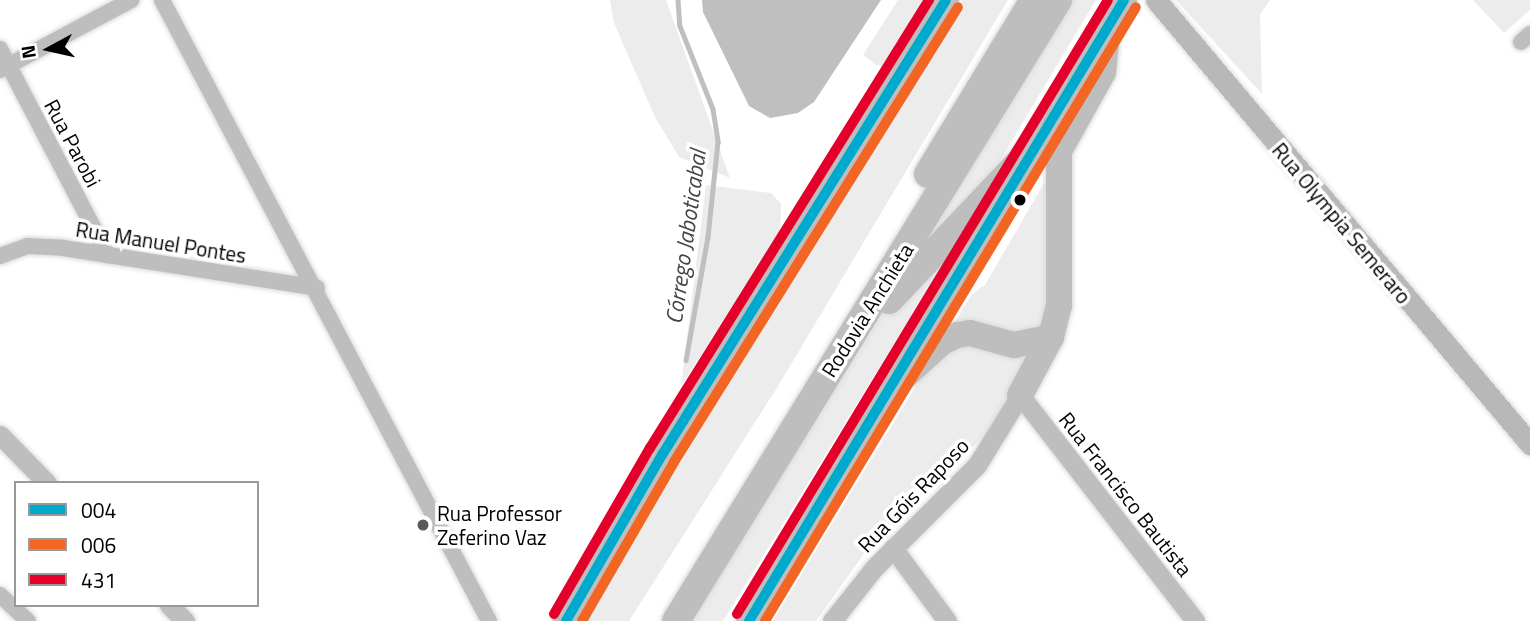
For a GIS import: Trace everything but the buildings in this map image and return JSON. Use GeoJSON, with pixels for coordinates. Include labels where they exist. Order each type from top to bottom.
{"type":"FeatureCollection","features":[{"type":"Feature","properties":{"kind":"highway"},"geometry":{"type":"LineString","coordinates":[[566,621],[662,455],[946,0]]}},
{"type":"Feature","properties":{"kind":"highway","name":"Rodovia Anchieta"},"geometry":{"type":"LineString","coordinates":[[655,621],[1034,0]]}},
{"type":"Feature","properties":{"kind":"highway","name":"Rodovia Anchieta"},"geometry":{"type":"LineString","coordinates":[[676,621],[1058,0]]}},
{"type":"Feature","properties":{"kind":"highway"},"geometry":{"type":"LineString","coordinates":[[749,621],[1124,0]]}},
{"type":"Feature","properties":{"kind":"highway"},"geometry":{"type":"LineString","coordinates":[[1020,395],[1051,337],[1061,273],[1059,151],[1102,72],[1106,29]]}},
{"type":"Feature","properties":{"kind":"highway"},"geometry":{"type":"LineString","coordinates":[[827,375],[912,274],[1038,143]]}},
{"type":"Feature","properties":{"kind":"highway"},"geometry":{"type":"LineString","coordinates":[[883,398],[942,342],[970,333],[998,342],[1024,345],[1051,337]]}},
{"type":"Feature","properties":{"kind":"highway"},"geometry":{"type":"LineString","coordinates":[[998,342],[1020,395]]}},
{"type":"Feature","properties":{"kind":"main road","name":"Rua Olympia Semeraro"},"geometry":{"type":"LineString","coordinates":[[1156,0],[1530,444]]}},
{"type":"Feature","properties":{"kind":"street"},"geometry":{"type":"LineString","coordinates":[[4,68],[131,0]]}},
{"type":"Feature","properties":{"kind":"street"},"geometry":{"type":"LineString","coordinates":[[162,0],[317,288],[489,621]]}},
{"type":"Feature","properties":{"kind":"street","name":"Rua Parobi"},"geometry":{"type":"LineString","coordinates":[[0,49],[4,68],[108,256]]}},
{"type":"Feature","properties":{"kind":"street","name":"Rua Manuel Pontes"},"geometry":{"type":"LineString","coordinates":[[0,256],[28,246],[317,288]]}},
{"type":"Feature","properties":{"kind":"street","name":"Rua Góis Raposo"},"geometry":{"type":"LineString","coordinates":[[832,621],[893,548],[977,465],[1020,395]]}},
{"type":"Feature","properties":{"kind":"street","name":"Rua Francisco Bautista"},"geometry":{"type":"LineString","coordinates":[[1020,395],[1195,621]]}},
{"type":"Feature","properties":{"kind":"street"},"geometry":{"type":"LineString","coordinates":[[0,435],[45,481]]}},
{"type":"Feature","properties":{"kind":"street"},"geometry":{"type":"LineString","coordinates":[[893,548],[947,621]]}},
{"type":"Feature","properties":{"kind":"street"},"geometry":{"type":"LineString","coordinates":[[1,598],[28,621]]}},
{"type":"Feature","properties":{"kind":"street"},"geometry":{"type":"LineString","coordinates":[[171,607],[185,621]]}},
{"type":"Feature","properties":{"kind":"shaded area"},"geometry":{"type":"Polygon","coordinates":[[[610,0],[666,0],[730,178],[679,157],[655,117],[614,23],[610,0]]]}},
{"type":"Feature","properties":{"kind":"shaded area"},"geometry":{"type":"Polygon","coordinates":[[[702,0],[881,0],[814,102],[798,113],[770,118],[749,106],[703,12],[702,0]]]}},
{"type":"Feature","properties":{"kind":"shaded area"},"geometry":{"type":"Polygon","coordinates":[[[898,0],[933,0],[891,68],[876,65],[863,55],[898,0]]]}},
{"type":"Feature","properties":{"kind":"shaded area"},"geometry":{"type":"Polygon","coordinates":[[[963,0],[1008,0],[778,386],[629,621],[583,621],[963,0]]]}},
{"type":"Feature","properties":{"kind":"shaded area"},"geometry":{"type":"Polygon","coordinates":[[[1071,0],[1096,0],[986,184],[896,279],[1071,0]]]}},
{"type":"Feature","properties":{"kind":"shaded area"},"geometry":{"type":"Polygon","coordinates":[[[1176,0],[1270,0],[1260,15],[1262,94],[1176,0]]]}},
{"type":"Feature","properties":{"kind":"shaded area"},"geometry":{"type":"Polygon","coordinates":[[[1473,0],[1530,0],[1530,10],[1504,33],[1473,0]]]}},
{"type":"Feature","properties":{"kind":"shaded area"},"geometry":{"type":"Polygon","coordinates":[[[1047,178],[1049,300],[1033,356],[987,433],[863,555],[816,621],[773,621],[972,294],[985,285],[1047,178]]]}},
{"type":"Feature","properties":{"kind":"shaded area"},"geometry":{"type":"Polygon","coordinates":[[[706,185],[771,193],[781,204],[780,232],[681,386],[706,185]]]}},
{"type":"Feature","properties":{"kind":"shaded area"},"geometry":{"type":"Polygon","coordinates":[[[969,222],[723,621],[690,621],[882,316],[969,222]]]}},
{"type":"Feature","properties":{"kind":"waterway","name":"Córrego Jaboticabal"},"geometry":{"type":"LineString","coordinates":[[678,0],[680,26],[713,109],[718,142],[708,237],[686,360]]}},
{"type":"Feature","properties":{"kind":"transit line","name":"431"},"geometry":{"type":"LineString","coordinates":[[554,614],[650,448],[929,0]]}},
{"type":"Feature","properties":{"kind":"transit line","name":"004"},"geometry":{"type":"LineString","coordinates":[[566,621],[662,455],[946,0]]}},
{"type":"Feature","properties":{"kind":"transit line","name":"431"},"geometry":{"type":"LineString","coordinates":[[737,614],[1108,0]]}},
{"type":"Feature","properties":{"kind":"transit line","name":"004"},"geometry":{"type":"LineString","coordinates":[[749,621],[1124,0]]}},
{"type":"Feature","properties":{"kind":"transit line","name":"006"},"geometry":{"type":"LineString","coordinates":[[582,621],[674,462],[958,7]]}},
{"type":"Feature","properties":{"kind":"transit line","name":"006"},"geometry":{"type":"LineString","coordinates":[[765,621],[1136,7]]}},
{"type":"Feature","properties":{"kind":"place","name":"Rua Professor Zeferino Vaz"},"geometry":{"type":"Point","coordinates":[423,525]}}]}
